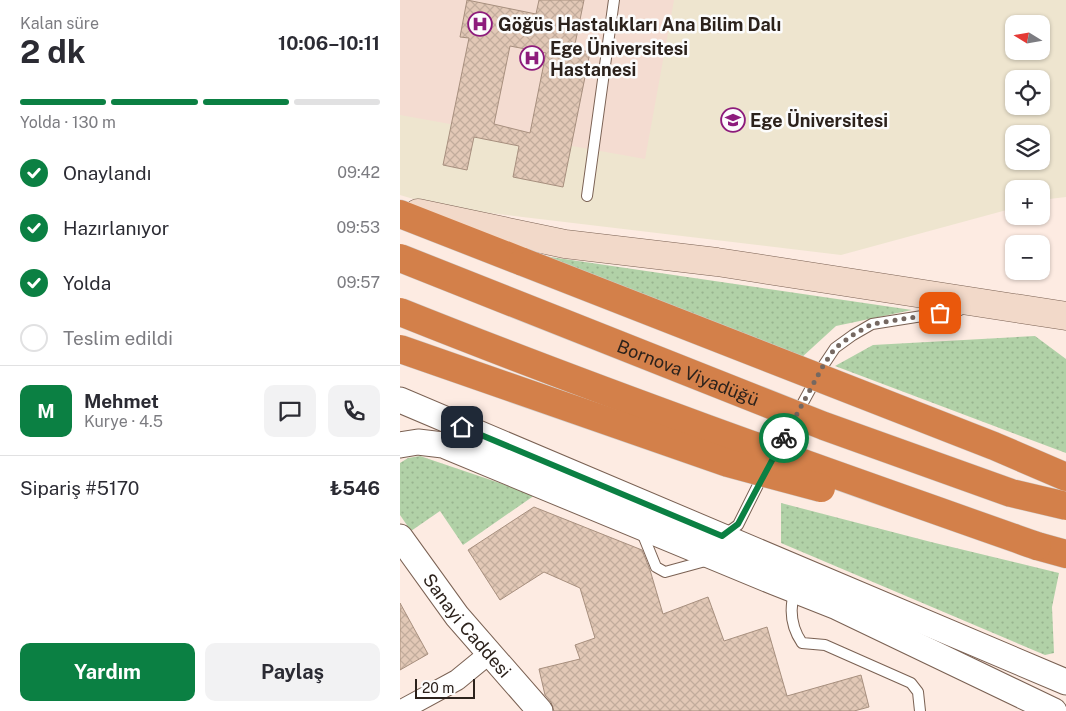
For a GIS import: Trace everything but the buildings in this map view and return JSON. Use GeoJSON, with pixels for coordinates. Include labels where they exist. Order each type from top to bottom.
{"type":"FeatureCollection","features":[{"type":"Feature","properties":{"kind":"highway"},"geometry":{"type":"LineString","coordinates":[[400,214],[994,446],[1066,477]]}},
{"type":"Feature","properties":{"kind":"highway","name":"Bornova Viyadüğü"},"geometry":{"type":"LineString","coordinates":[[400,258],[824,426],[1011,493],[1066,506]]}},
{"type":"Feature","properties":{"kind":"highway"},"geometry":{"type":"LineString","coordinates":[[400,312],[756,447],[1038,546]]}},
{"type":"Feature","properties":{"kind":"highway"},"geometry":{"type":"LineString","coordinates":[[400,349],[728,463],[1066,554]]}},
{"type":"Feature","properties":{"kind":"main road"},"geometry":{"type":"LineString","coordinates":[[400,209],[565,244],[717,262],[1066,316]]}},
{"type":"Feature","properties":{"kind":"main road"},"geometry":{"type":"LineString","coordinates":[[991,305],[1052,326],[1066,334]]}},
{"type":"Feature","properties":{"kind":"street"},"geometry":{"type":"LineString","coordinates":[[400,400],[719,547],[1066,682]]}},
{"type":"Feature","properties":{"kind":"street"},"geometry":{"type":"LineString","coordinates":[[400,445],[418,442],[443,445],[640,527],[719,547],[795,590],[837,607],[1054,711]]}},
{"type":"Feature","properties":{"kind":"street","name":"Sanayi Caddesi"},"geometry":{"type":"LineString","coordinates":[[400,537],[457,616],[540,711]]}},
{"type":"Feature","properties":{"kind":"street"},"geometry":{"type":"LineString","coordinates":[[400,711],[457,680],[490,653]]}},
{"type":"Feature","properties":{"kind":"lane"},"geometry":{"type":"LineString","coordinates":[[587,196],[614,0]]}},
{"type":"Feature","properties":{"kind":"lane"},"geometry":{"type":"LineString","coordinates":[[719,547],[738,524],[823,366],[835,348],[872,324],[991,305]]}},
{"type":"Feature","properties":{"kind":"lane"},"geometry":{"type":"LineString","coordinates":[[795,590],[792,601],[792,622],[796,634],[802,643],[825,645],[912,683],[918,692],[920,711]]}},
{"type":"Feature","properties":{"kind":"shaded area","name":"Ege Üniversitesi"},"geometry":{"type":"Polygon","coordinates":[[[400,0],[1066,0],[1066,197],[1050,199],[1050,180],[1005,180],[1005,210],[841,255],[440,207],[400,195],[400,0]]]}},
{"type":"Feature","properties":{"kind":"shaded area","name":"Ege Üniversitesi Hastanesi"},"geometry":{"type":"Polygon","coordinates":[[[400,0],[674,0],[645,159],[400,115],[400,0]]]}},
{"type":"Feature","properties":{"kind":"green space"},"geometry":{"type":"Polygon","coordinates":[[[537,255],[912,310],[836,326],[801,358],[537,255]]]}},
{"type":"Feature","properties":{"kind":"green space"},"geometry":{"type":"Polygon","coordinates":[[[1035,336],[1066,359],[1066,453],[835,366],[873,345],[1035,336]]]}},
{"type":"Feature","properties":{"kind":"green space"},"geometry":{"type":"Polygon","coordinates":[[[420,456],[535,495],[463,545],[440,511],[411,531],[400,515],[400,463],[408,458],[420,456]]]}},
{"type":"Feature","properties":{"kind":"green space"},"geometry":{"type":"Polygon","coordinates":[[[781,503],[1059,573],[1052,607],[1054,653],[1045,655],[781,543],[781,503]]]}},
{"type":"Feature","properties":{"kind":"way so far"},"geometry":{"type":"LineString","coordinates":[[784,438],[823,366],[835,348],[872,324],[940,313]]}},
{"type":"Feature","properties":{"kind":"place","name":"Göğüs Hastalıkları Ana Bilim Dalı"},"geometry":{"type":"Point","coordinates":[480,24]}},
{"type":"Feature","properties":{"kind":"place","name":"Ege Üniversitesi Hastanesi"},"geometry":{"type":"Point","coordinates":[532,58]}},
{"type":"Feature","properties":{"kind":"place","name":"Ege Üniversitesi"},"geometry":{"type":"Point","coordinates":[733,120]}},
{"type":"Feature","properties":{"kind":"route"},"geometry":{"type":"LineString","coordinates":[[462,427],[722,536],[738,524],[784,438]]}}]}
